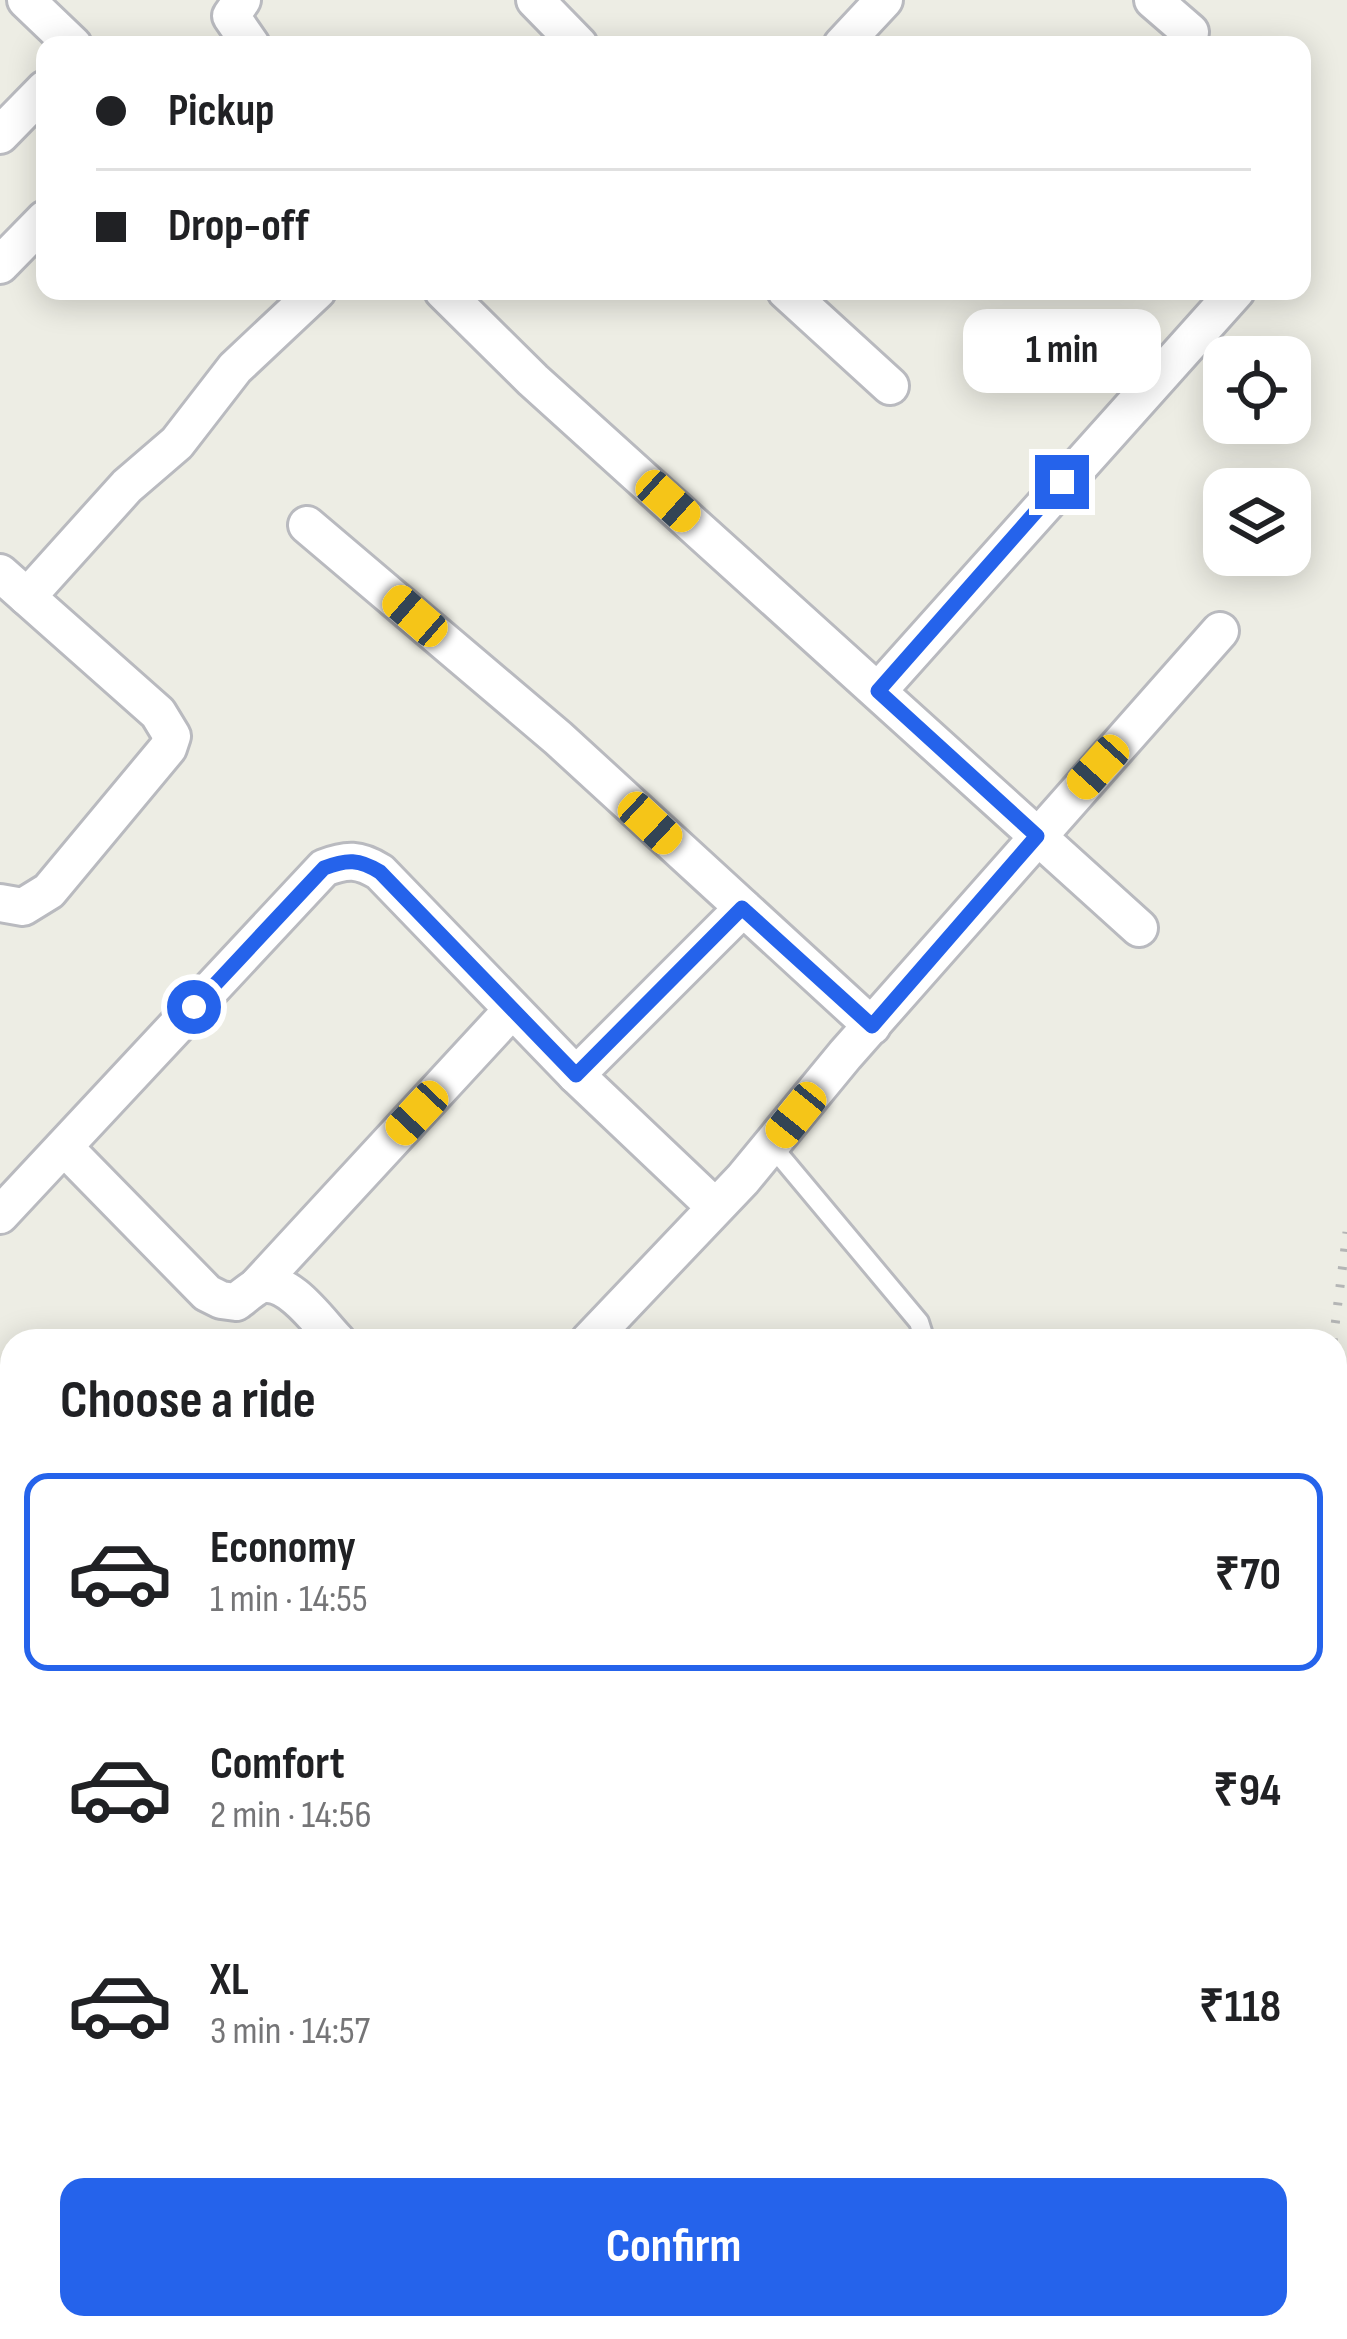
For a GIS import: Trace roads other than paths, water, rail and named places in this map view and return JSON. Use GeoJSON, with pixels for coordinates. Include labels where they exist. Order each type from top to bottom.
{"type":"FeatureCollection","features":[{"type":"Feature","properties":{"kind":"street"},"geometry":{"type":"LineString","coordinates":[[26,0],[64,36]]}},
{"type":"Feature","properties":{"kind":"street"},"geometry":{"type":"LineString","coordinates":[[242,0],[231,16],[245,36]]}},
{"type":"Feature","properties":{"kind":"street"},"geometry":{"type":"LineString","coordinates":[[535,0],[570,36]]}},
{"type":"Feature","properties":{"kind":"street"},"geometry":{"type":"LineString","coordinates":[[850,36],[884,0]]}},
{"type":"Feature","properties":{"kind":"street"},"geometry":{"type":"LineString","coordinates":[[1153,0],[1190,32]]}},
{"type":"Feature","properties":{"kind":"street"},"geometry":{"type":"LineString","coordinates":[[0,135],[36,98]]}},
{"type":"Feature","properties":{"kind":"street"},"geometry":{"type":"LineString","coordinates":[[0,266],[36,228]]}},
{"type":"Feature","properties":{"kind":"street"},"geometry":{"type":"LineString","coordinates":[[0,903],[23,907],[49,891],[172,742],[158,713],[14,585],[177,443],[236,368],[308,300]]}},
{"type":"Feature","properties":{"kind":"street"},"geometry":{"type":"LineString","coordinates":[[451,300],[533,380],[1138,928]]}},
{"type":"Feature","properties":{"kind":"street"},"geometry":{"type":"LineString","coordinates":[[796,300],[890,386]]}},
{"type":"Feature","properties":{"kind":"street"},"geometry":{"type":"LineString","coordinates":[[878,691],[1228,300]]}},
{"type":"Feature","properties":{"kind":"street"},"geometry":{"type":"LineString","coordinates":[[307,525],[558,738],[872,1026]]}},
{"type":"Feature","properties":{"kind":"street"},"geometry":{"type":"LineString","coordinates":[[600,1329],[771,1145],[1220,631]]}},
{"type":"Feature","properties":{"kind":"street"},"geometry":{"type":"LineString","coordinates":[[0,1215],[324,868],[343,861],[362,861],[380,872],[576,1075],[715,1207]]}},
{"type":"Feature","properties":{"kind":"street"},"geometry":{"type":"LineString","coordinates":[[576,1075],[742,908]]}},
{"type":"Feature","properties":{"kind":"street"},"geometry":{"type":"LineString","coordinates":[[64,1147],[207,1292],[236,1302],[258,1286],[512,1010]]}},
{"type":"Feature","properties":{"kind":"street"},"geometry":{"type":"LineString","coordinates":[[258,1286],[288,1291],[325,1329]]}},
{"type":"Feature","properties":{"kind":"lane"},"geometry":{"type":"LineString","coordinates":[[771,1145],[921,1329]]}},
{"type":"Feature","properties":{"kind":"railway"},"geometry":{"type":"LineString","coordinates":[[1335,1329],[1347,1232]]}}]}
